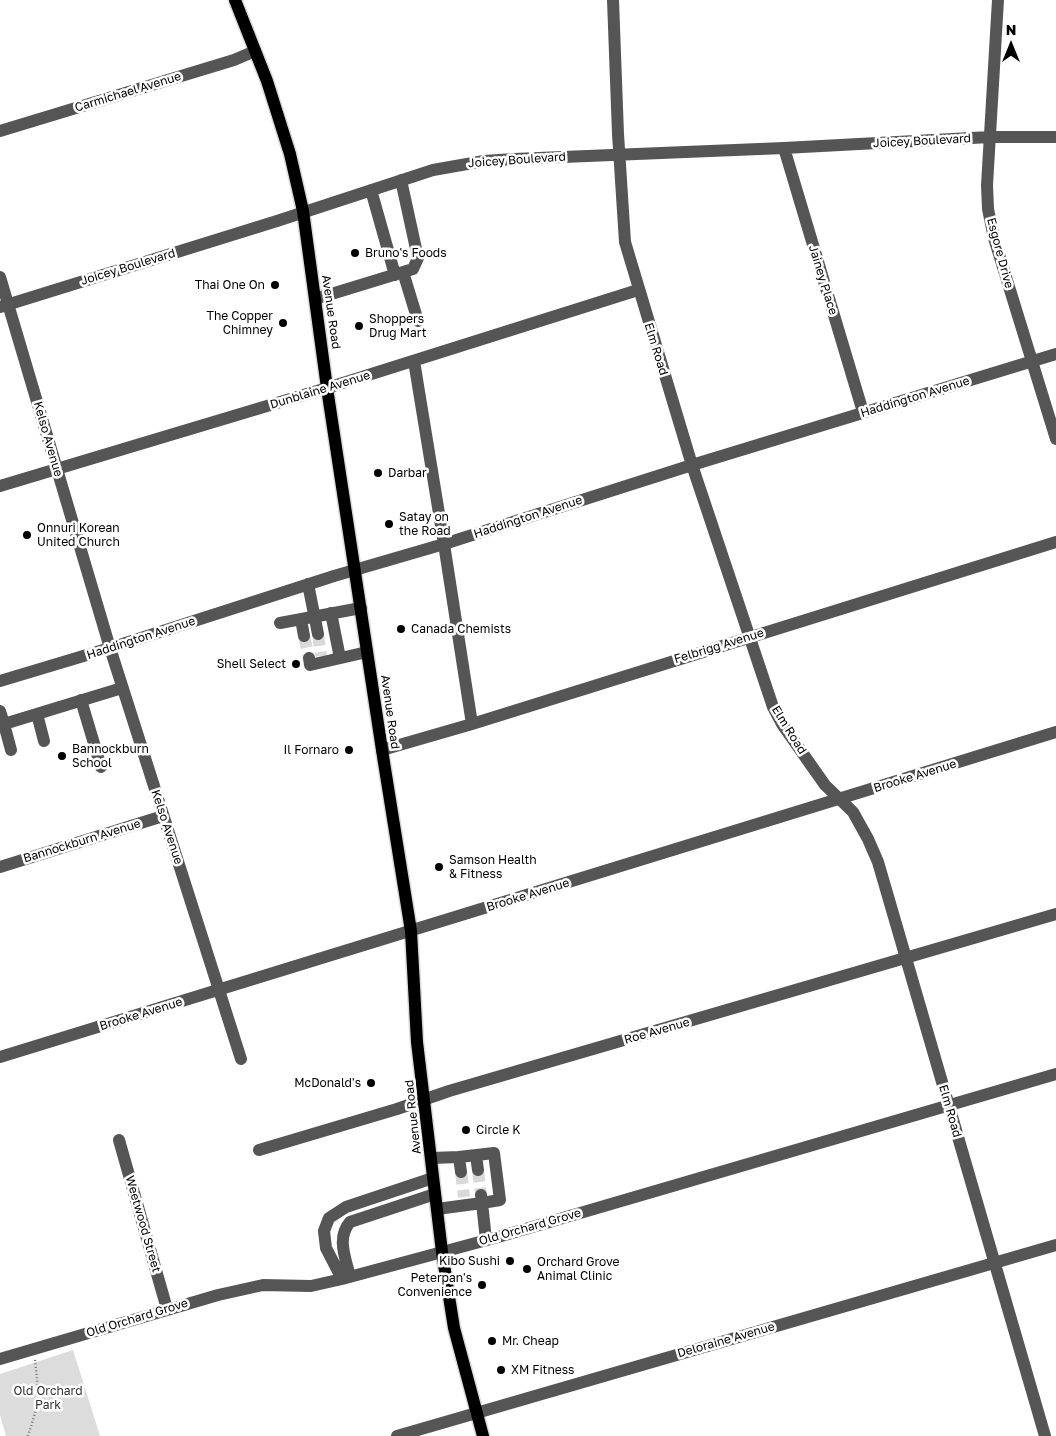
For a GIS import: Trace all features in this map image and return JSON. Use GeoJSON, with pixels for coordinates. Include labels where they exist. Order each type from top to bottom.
{"type":"FeatureCollection","features":[{"type":"Feature","properties":{"kind":"main road","name":"Avenue Road"},"geometry":{"type":"LineString","coordinates":[[235,0],[267,81],[290,154],[303,211],[327,388],[411,931],[417,1042],[442,1252],[454,1328],[483,1436]]}},
{"type":"Feature","properties":{"kind":"street","name":"Elm Road"},"geometry":{"type":"LineString","coordinates":[[613,0],[625,242],[638,290],[692,465],[767,692],[782,724],[825,785],[838,800],[853,812],[873,850],[1045,1436]]}},
{"type":"Feature","properties":{"kind":"street","name":"Esgore Drive"},"geometry":{"type":"LineString","coordinates":[[998,0],[987,185],[988,209],[994,238],[1056,439]]}},
{"type":"Feature","properties":{"kind":"street","name":"Carmichael Avenue"},"geometry":{"type":"LineString","coordinates":[[0,131],[234,60],[255,51]]}},
{"type":"Feature","properties":{"kind":"street","name":"Joicey Boulevard"},"geometry":{"type":"LineString","coordinates":[[4,306],[443,167],[484,161],[990,137],[1056,137]]}},
{"type":"Feature","properties":{"kind":"street","name":"Jainey Place"},"geometry":{"type":"LineString","coordinates":[[784,148],[863,412]]}},
{"type":"Feature","properties":{"kind":"street"},"geometry":{"type":"LineString","coordinates":[[316,300],[413,269],[418,258],[401,180]]}},
{"type":"Feature","properties":{"kind":"street"},"geometry":{"type":"LineString","coordinates":[[371,190],[399,273],[418,321]]}},
{"type":"Feature","properties":{"kind":"street","name":"Kelso Avenue"},"geometry":{"type":"LineString","coordinates":[[0,277],[4,306],[56,469],[122,688],[241,1059]]}},
{"type":"Feature","properties":{"kind":"street","name":"Dunblaine Avenue"},"geometry":{"type":"LineString","coordinates":[[0,486],[327,388],[638,290]]}},
{"type":"Feature","properties":{"kind":"street","name":"Haddington Avenue"},"geometry":{"type":"LineString","coordinates":[[0,681],[863,412],[1056,354]]}},
{"type":"Feature","properties":{"kind":"street"},"geometry":{"type":"LineString","coordinates":[[414,361],[472,724]]}},
{"type":"Feature","properties":{"kind":"street","name":"Felbrigg Avenue"},"geometry":{"type":"LineString","coordinates":[[382,750],[472,724],[1056,542]]}},
{"type":"Feature","properties":{"kind":"street"},"geometry":{"type":"LineString","coordinates":[[308,584],[318,634]]}},
{"type":"Feature","properties":{"kind":"street"},"geometry":{"type":"LineString","coordinates":[[280,623],[361,608]]}},
{"type":"Feature","properties":{"kind":"street"},"geometry":{"type":"LineString","coordinates":[[331,613],[340,658]]}},
{"type":"Feature","properties":{"kind":"street"},"geometry":{"type":"LineString","coordinates":[[301,619],[304,636]]}},
{"type":"Feature","properties":{"kind":"street"},"geometry":{"type":"LineString","coordinates":[[317,659],[340,658],[367,652]]}},
{"type":"Feature","properties":{"kind":"street"},"geometry":{"type":"LineString","coordinates":[[4,724],[122,688]]}},
{"type":"Feature","properties":{"kind":"street"},"geometry":{"type":"LineString","coordinates":[[81,700],[101,767]]}},
{"type":"Feature","properties":{"kind":"street"},"geometry":{"type":"LineString","coordinates":[[0,711],[11,750]]}},
{"type":"Feature","properties":{"kind":"street"},"geometry":{"type":"LineString","coordinates":[[37,714],[44,741]]}},
{"type":"Feature","properties":{"kind":"street","name":"Brooke Avenue"},"geometry":{"type":"LineString","coordinates":[[0,1057],[1056,732]]}},
{"type":"Feature","properties":{"kind":"street","name":"Bannockburn Avenue"},"geometry":{"type":"LineString","coordinates":[[0,867],[163,816]]}},
{"type":"Feature","properties":{"kind":"street","name":"Roe Avenue"},"geometry":{"type":"LineString","coordinates":[[259,1150],[425,1099],[1056,914]]}},
{"type":"Feature","properties":{"kind":"street","name":"Old Orchard Grove"},"geometry":{"type":"LineString","coordinates":[[0,1359],[218,1294],[274,1285],[311,1286],[346,1278],[486,1240],[1056,1074]]}},
{"type":"Feature","properties":{"kind":"street","name":"Weetwood Street"},"geometry":{"type":"LineString","coordinates":[[119,1140],[167,1309]]}},
{"type":"Feature","properties":{"kind":"street"},"geometry":{"type":"LineString","coordinates":[[431,1158],[494,1153],[500,1200],[481,1199],[464,1201],[437,1209]]}},
{"type":"Feature","properties":{"kind":"street"},"geometry":{"type":"LineString","coordinates":[[476,1155],[478,1170]]}},
{"type":"Feature","properties":{"kind":"street"},"geometry":{"type":"LineString","coordinates":[[459,1157],[461,1172]]}},
{"type":"Feature","properties":{"kind":"street"},"geometry":{"type":"LineString","coordinates":[[346,1278],[326,1248],[324,1231],[330,1218],[346,1207],[433,1178]]}},
{"type":"Feature","properties":{"kind":"street"},"geometry":{"type":"LineString","coordinates":[[346,1278],[342,1237],[344,1230],[350,1222],[435,1194]]}},
{"type":"Feature","properties":{"kind":"street"},"geometry":{"type":"LineString","coordinates":[[481,1199],[486,1240]]}},
{"type":"Feature","properties":{"kind":"street","name":"Deloraine Avenue"},"geometry":{"type":"LineString","coordinates":[[397,1436],[1056,1245]]}},
{"type":"Feature","properties":{"kind":"path"},"geometry":{"type":"LineString","coordinates":[[28,1436],[39,1400],[33,1350]]}},
{"type":"Feature","properties":{"kind":"green space","name":"Old Orchard Park"},"geometry":{"type":"Polygon","coordinates":[[[73,1350],[100,1436],[6,1436],[0,1415],[0,1374],[73,1350]]]}},
{"type":"Feature","properties":{"kind":"tunnel"},"geometry":{"type":"LineString","coordinates":[[318,634],[321,656]]}},
{"type":"Feature","properties":{"kind":"tunnel"},"geometry":{"type":"LineString","coordinates":[[304,636],[309,658]]}},
{"type":"Feature","properties":{"kind":"tunnel"},"geometry":{"type":"LineString","coordinates":[[478,1170],[481,1195]]}},
{"type":"Feature","properties":{"kind":"tunnel"},"geometry":{"type":"LineString","coordinates":[[461,1172],[464,1197]]}},
{"type":"Feature","properties":{"kind":"place","name":"Bruno's Foods"},"geometry":{"type":"Point","coordinates":[355,253]}},
{"type":"Feature","properties":{"kind":"place","name":"Thai One On"},"geometry":{"type":"Point","coordinates":[275,285]}},
{"type":"Feature","properties":{"kind":"place","name":"The Copper Chimney"},"geometry":{"type":"Point","coordinates":[283,323]}},
{"type":"Feature","properties":{"kind":"place","name":"Shoppers Drug Mart"},"geometry":{"type":"Point","coordinates":[359,326]}},
{"type":"Feature","properties":{"kind":"place","name":"Darbar"},"geometry":{"type":"Point","coordinates":[378,473]}},
{"type":"Feature","properties":{"kind":"place","name":"Satay on the Road"},"geometry":{"type":"Point","coordinates":[389,524]}},
{"type":"Feature","properties":{"kind":"place","name":"Onnuri Korean United Church"},"geometry":{"type":"Point","coordinates":[27,535]}},
{"type":"Feature","properties":{"kind":"place","name":"Canada Chemists"},"geometry":{"type":"Point","coordinates":[401,629]}},
{"type":"Feature","properties":{"kind":"place","name":"Shell Select"},"geometry":{"type":"Point","coordinates":[296,664]}},
{"type":"Feature","properties":{"kind":"place","name":"Il Fornaro"},"geometry":{"type":"Point","coordinates":[349,750]}},
{"type":"Feature","properties":{"kind":"place","name":"Bannockburn School"},"geometry":{"type":"Point","coordinates":[62,756]}},
{"type":"Feature","properties":{"kind":"place","name":"Samson Health & Fitness"},"geometry":{"type":"Point","coordinates":[439,867]}},
{"type":"Feature","properties":{"kind":"place","name":"McDonald's"},"geometry":{"type":"Point","coordinates":[371,1083]}},
{"type":"Feature","properties":{"kind":"place","name":"Circle K"},"geometry":{"type":"Point","coordinates":[466,1130]}},
{"type":"Feature","properties":{"kind":"place","name":"Kibo Sushi"},"geometry":{"type":"Point","coordinates":[510,1261]}},
{"type":"Feature","properties":{"kind":"place","name":"Orchard Grove Animal Clinic"},"geometry":{"type":"Point","coordinates":[527,1269]}},
{"type":"Feature","properties":{"kind":"place","name":"Peterpan's Convenience"},"geometry":{"type":"Point","coordinates":[482,1285]}},
{"type":"Feature","properties":{"kind":"place","name":"Mr. Cheap"},"geometry":{"type":"Point","coordinates":[492,1341]}},
{"type":"Feature","properties":{"kind":"place","name":"XM Fitness"},"geometry":{"type":"Point","coordinates":[501,1370]}}]}
